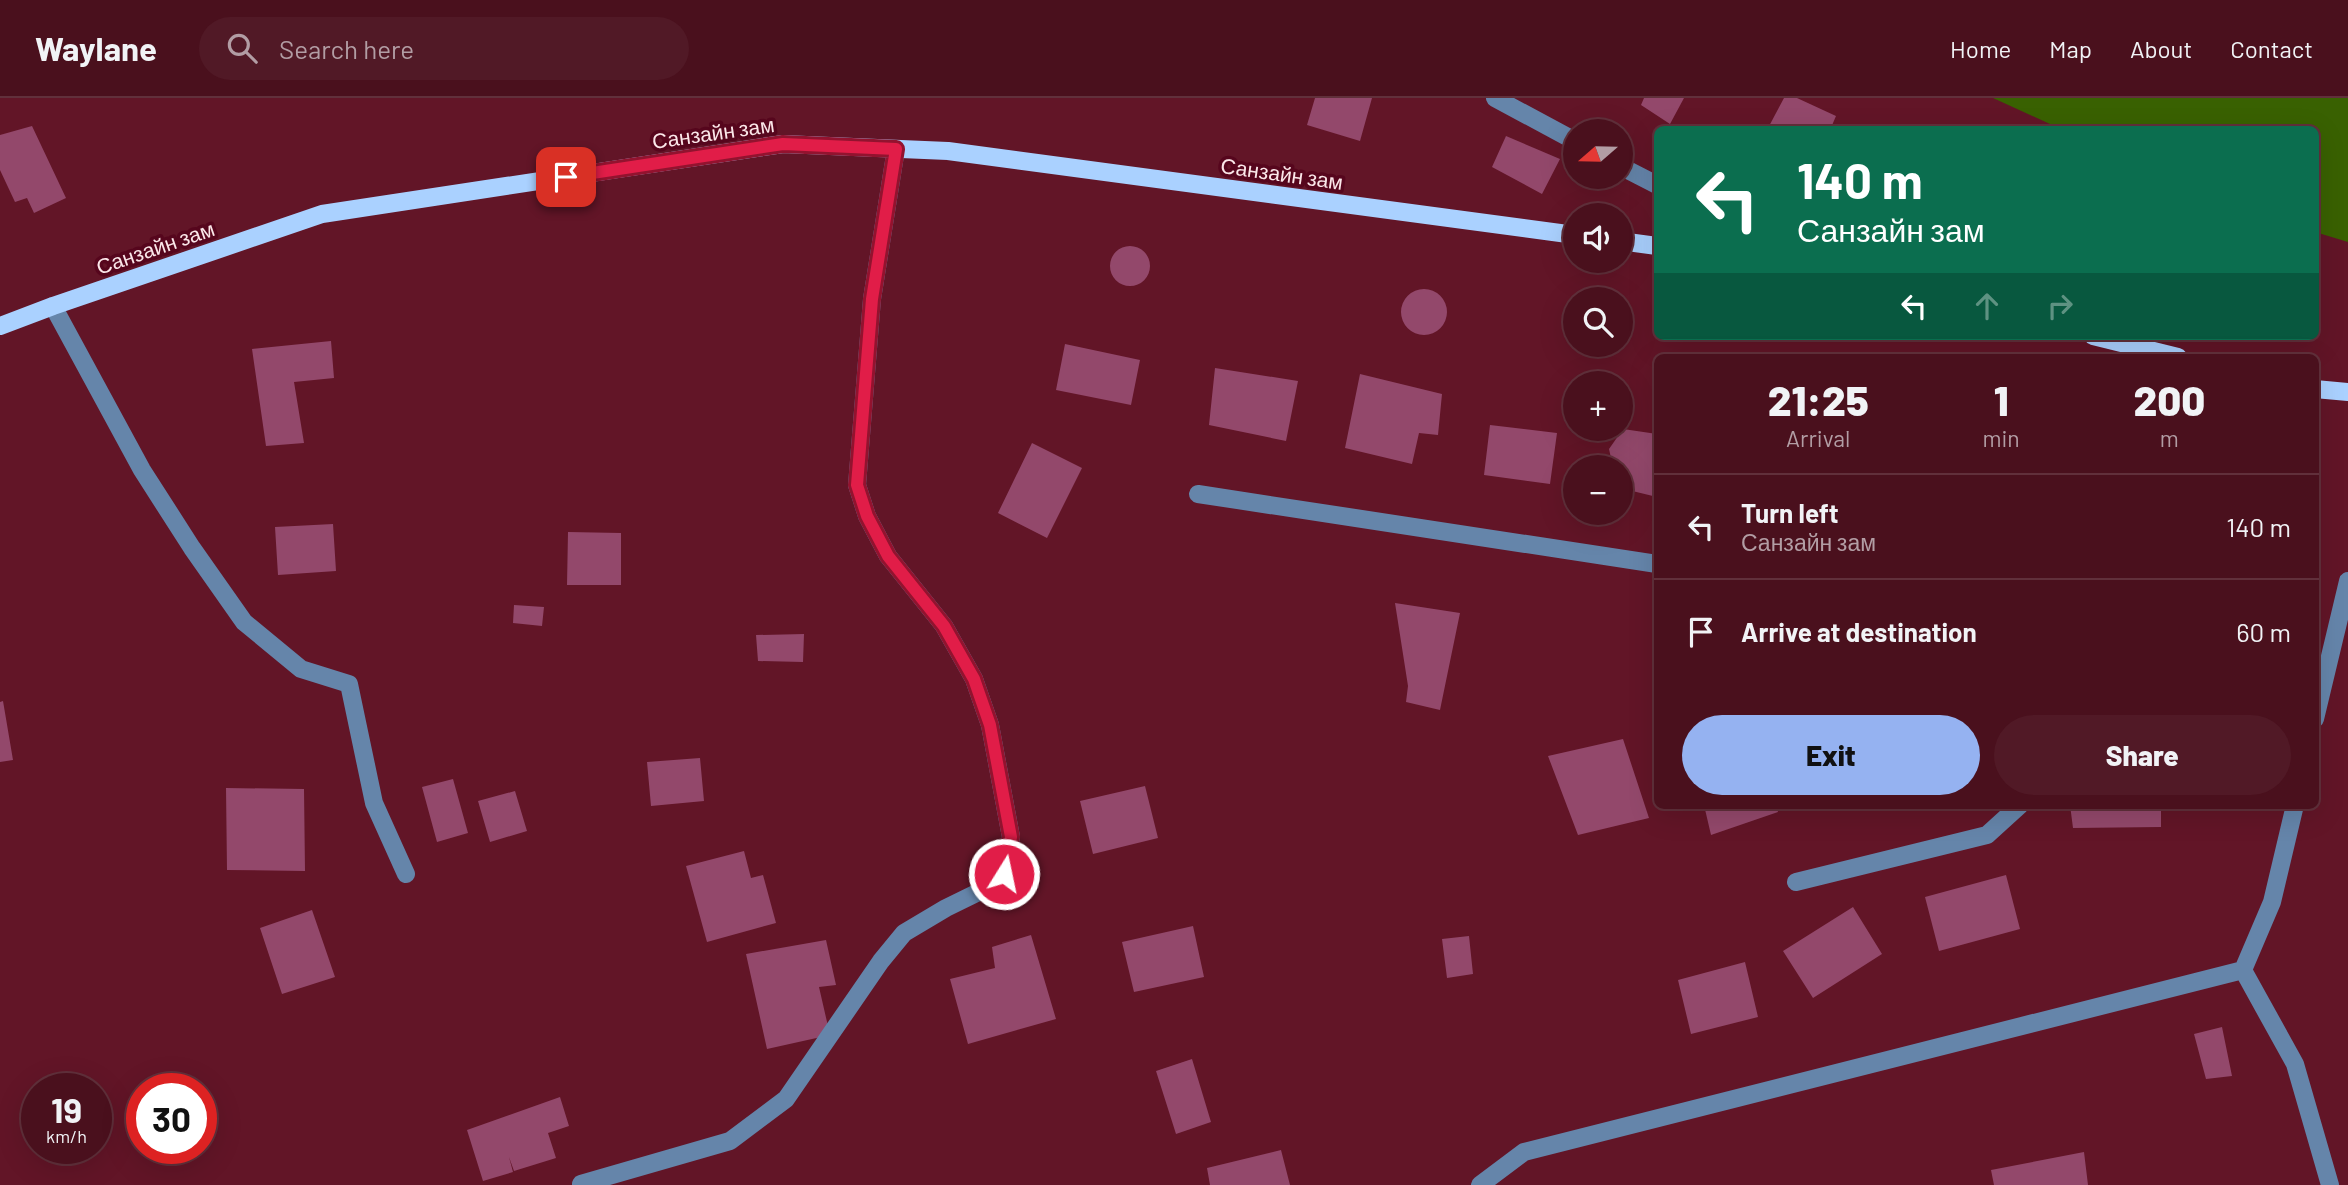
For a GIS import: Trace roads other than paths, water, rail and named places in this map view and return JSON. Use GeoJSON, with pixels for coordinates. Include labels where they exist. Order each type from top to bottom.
{"type":"FeatureCollection","features":[{"type":"Feature","properties":{"kind":"main road","name":"Санзайн зам"},"geometry":{"type":"LineString","coordinates":[[0,326],[323,214],[783,144],[948,151],[1563,233]]}},
{"type":"Feature","properties":{"kind":"main road"},"geometry":{"type":"LineString","coordinates":[[1633,243],[1654,246]]}},
{"type":"Feature","properties":{"kind":"main road"},"geometry":{"type":"LineString","coordinates":[[2109,340],[2166,354]]}},
{"type":"Feature","properties":{"kind":"main road"},"geometry":{"type":"LineString","coordinates":[[2319,389],[2348,392]]}},
{"type":"Feature","properties":{"kind":"street"},"geometry":{"type":"LineString","coordinates":[[1495,98],[1563,135]]}},
{"type":"Feature","properties":{"kind":"street"},"geometry":{"type":"LineString","coordinates":[[581,1184],[730,1141],[786,1099],[881,961],[904,933],[995,884],[1004,874],[1011,837],[990,725],[974,679],[944,626],[888,556],[867,516],[857,485],[872,299],[896,149]]}},
{"type":"Feature","properties":{"kind":"street"},"geometry":{"type":"LineString","coordinates":[[1633,173],[1654,183]]}},
{"type":"Feature","properties":{"kind":"street"},"geometry":{"type":"LineString","coordinates":[[53,306],[142,470],[244,622],[301,669],[349,684],[374,803],[406,874]]}},
{"type":"Feature","properties":{"kind":"street"},"geometry":{"type":"LineString","coordinates":[[1198,494],[1654,564]]}},
{"type":"Feature","properties":{"kind":"street"},"geometry":{"type":"LineString","coordinates":[[2319,702],[2348,581]]}},
{"type":"Feature","properties":{"kind":"street"},"geometry":{"type":"LineString","coordinates":[[1796,882],[1987,835],[2016,809]]}},
{"type":"Feature","properties":{"kind":"street"},"geometry":{"type":"LineString","coordinates":[[2243,970],[2272,902],[2294,809]]}},
{"type":"Feature","properties":{"kind":"street"},"geometry":{"type":"LineString","coordinates":[[1479,1185],[1524,1152],[2243,970]]}},
{"type":"Feature","properties":{"kind":"street"},"geometry":{"type":"LineString","coordinates":[[2243,970],[2295,1064],[2330,1185]]}}]}
